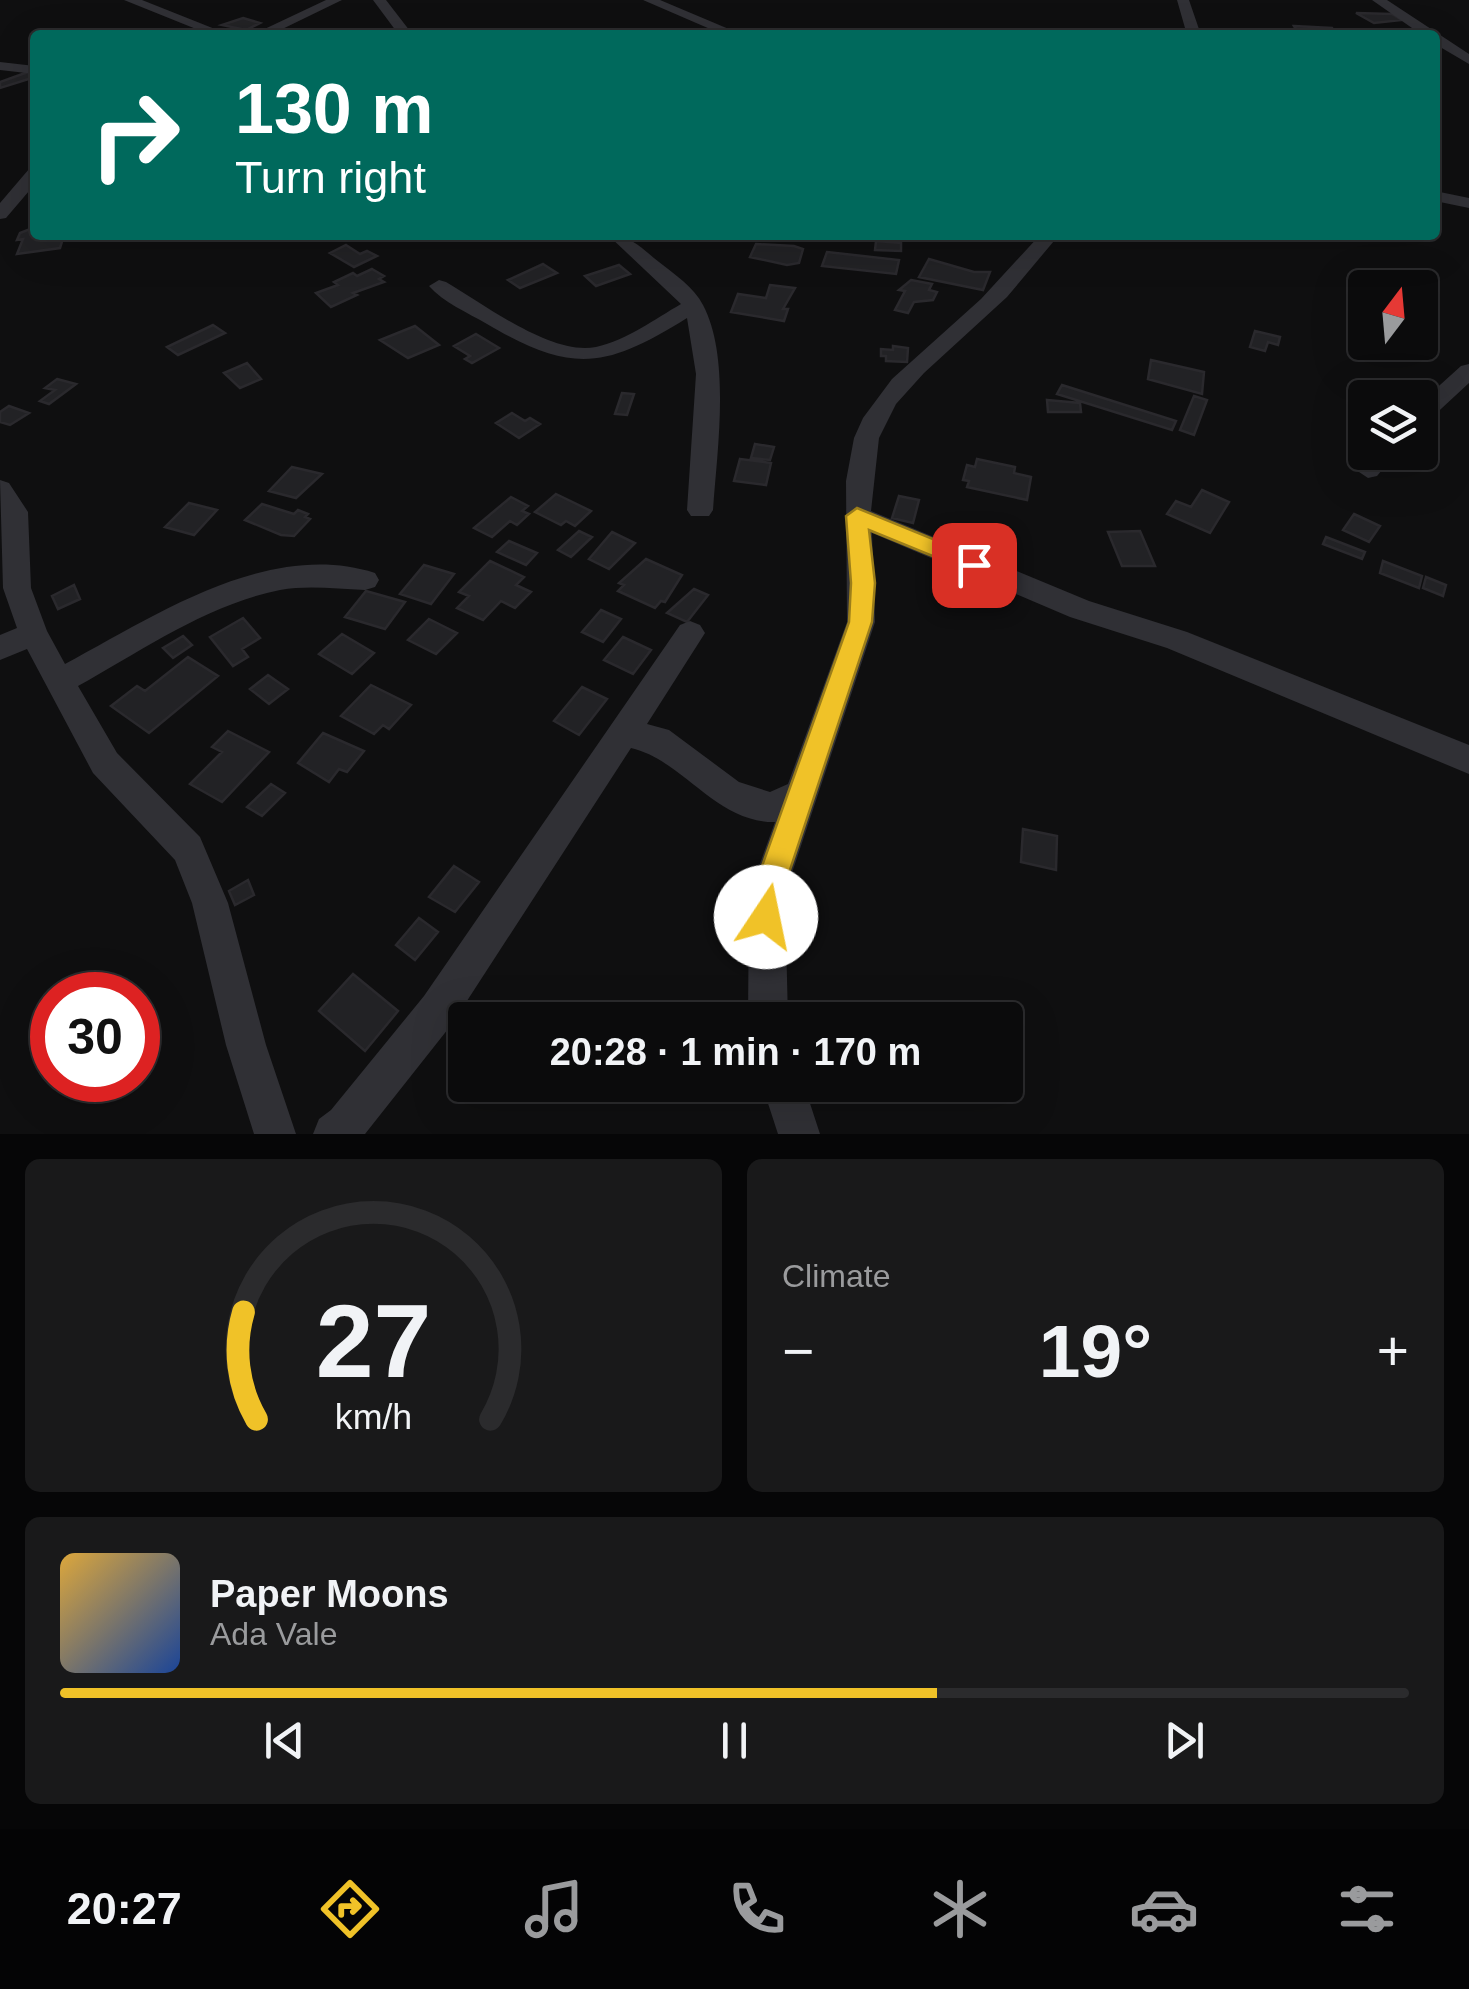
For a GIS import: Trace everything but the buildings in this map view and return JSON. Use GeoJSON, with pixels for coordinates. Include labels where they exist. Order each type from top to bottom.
{"type":"FeatureCollection","features":[{"type":"Feature","properties":{"kind":"street"},"geometry":{"type":"LineString","coordinates":[[130,0],[209,30]]}},
{"type":"Feature","properties":{"kind":"street"},"geometry":{"type":"LineString","coordinates":[[270,30],[336,0]]}},
{"type":"Feature","properties":{"kind":"street"},"geometry":{"type":"LineString","coordinates":[[379,0],[402,30]]}},
{"type":"Feature","properties":{"kind":"street"},"geometry":{"type":"LineString","coordinates":[[649,0],[724,30]]}},
{"type":"Feature","properties":{"kind":"street"},"geometry":{"type":"LineString","coordinates":[[1183,0],[1193,30]]}},
{"type":"Feature","properties":{"kind":"street"},"geometry":{"type":"LineString","coordinates":[[1378,0],[1424,30]]}},
{"type":"Feature","properties":{"kind":"street"},"geometry":{"type":"LineString","coordinates":[[1440,41],[1469,60],[1440,58]]}},
{"type":"Feature","properties":{"kind":"street"},"geometry":{"type":"LineString","coordinates":[[0,66],[30,69]]}},
{"type":"Feature","properties":{"kind":"street"},"geometry":{"type":"LineString","coordinates":[[0,214],[30,180]]}},
{"type":"Feature","properties":{"kind":"street"},"geometry":{"type":"LineString","coordinates":[[1440,197],[1469,203]]}},
{"type":"Feature","properties":{"kind":"street"},"geometry":{"type":"LineString","coordinates":[[622,240],[692,305],[708,398],[700,510]]}},
{"type":"Feature","properties":{"kind":"street"},"geometry":{"type":"LineString","coordinates":[[768,1002],[767,894],[860,622],[863,583],[857,516],[861,459],[874,415],[898,383],[1012,282],[1046,240]]}},
{"type":"Feature","properties":{"kind":"street"},"geometry":{"type":"LineString","coordinates":[[439,286],[557,351],[591,355],[628,342],[692,305]]}},
{"type":"Feature","properties":{"kind":"street"},"geometry":{"type":"LineString","coordinates":[[1438,399],[1469,370]]}},
{"type":"Feature","properties":{"kind":"street"},"geometry":{"type":"LineString","coordinates":[[0,490],[15,512],[17,588],[33,633],[104,763],[188,848],[210,903],[246,1045],[275,1134]]}},
{"type":"Feature","properties":{"kind":"street"},"geometry":{"type":"LineString","coordinates":[[857,516],[1080,608],[1177,640],[1469,760]]}},
{"type":"Feature","properties":{"kind":"street"},"geometry":{"type":"LineString","coordinates":[[60,681],[176,620],[268,583],[294,578],[365,580]]}},
{"type":"Feature","properties":{"kind":"street"},"geometry":{"type":"LineString","coordinates":[[0,648],[33,633]]}},
{"type":"Feature","properties":{"kind":"street"},"geometry":{"type":"LineString","coordinates":[[334,1134],[346,1125],[438,1010],[690,633]]}},
{"type":"Feature","properties":{"kind":"street"},"geometry":{"type":"LineString","coordinates":[[622,732],[658,740],[728,794],[771,808],[800,795]]}},
{"type":"Feature","properties":{"kind":"street"},"geometry":{"type":"LineString","coordinates":[[789,1102],[799,1134]]}},
{"type":"Feature","properties":{"kind":"route"},"geometry":{"type":"LineString","coordinates":[[766,917],[767,894],[860,622],[863,583],[857,516],[974,565]]}}]}
